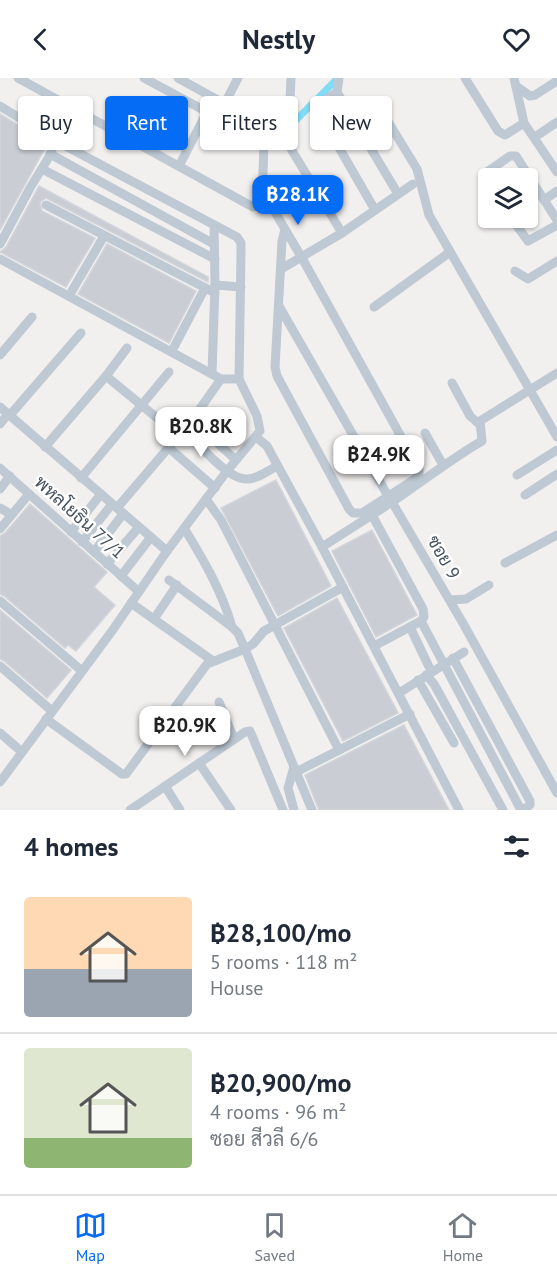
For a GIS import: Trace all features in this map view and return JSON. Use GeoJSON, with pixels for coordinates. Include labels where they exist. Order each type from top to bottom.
{"type":"FeatureCollection","features":[{"type":"Feature","properties":{"kind":"street"},"geometry":{"type":"LineString","coordinates":[[18,78],[253,207],[261,202],[264,150]]}},
{"type":"Feature","properties":{"kind":"street"},"geometry":{"type":"LineString","coordinates":[[144,78],[200,108]]}},
{"type":"Feature","properties":{"kind":"street"},"geometry":{"type":"LineString","coordinates":[[178,78],[212,96]]}},
{"type":"Feature","properties":{"kind":"street"},"geometry":{"type":"LineString","coordinates":[[229,96],[238,78]]}},
{"type":"Feature","properties":{"kind":"street"},"geometry":{"type":"LineString","coordinates":[[291,78],[288,144],[342,233]]}},
{"type":"Feature","properties":{"kind":"street"},"geometry":{"type":"LineString","coordinates":[[339,78],[337,92],[398,194]]}},
{"type":"Feature","properties":{"kind":"street"},"geometry":{"type":"LineString","coordinates":[[465,78],[498,131],[505,135],[524,123]]}},
{"type":"Feature","properties":{"kind":"street"},"geometry":{"type":"LineString","coordinates":[[515,82],[530,96],[557,81]]}},
{"type":"Feature","properties":{"kind":"street"},"geometry":{"type":"LineString","coordinates":[[515,82],[524,123],[557,172]]}},
{"type":"Feature","properties":{"kind":"street"},"geometry":{"type":"LineString","coordinates":[[337,92],[315,105],[375,210]]}},
{"type":"Feature","properties":{"kind":"street"},"geometry":{"type":"LineString","coordinates":[[0,106],[18,117]]}},
{"type":"Feature","properties":{"kind":"street"},"geometry":{"type":"LineString","coordinates":[[535,137],[557,122]]}},
{"type":"Feature","properties":{"kind":"street"},"geometry":{"type":"LineString","coordinates":[[179,166],[200,126]]}},
{"type":"Feature","properties":{"kind":"street"},"geometry":{"type":"LineString","coordinates":[[392,128],[417,169],[429,215],[530,390],[553,422],[557,438]]}},
{"type":"Feature","properties":{"kind":"street"},"geometry":{"type":"LineString","coordinates":[[0,244],[53,150]]}},
{"type":"Feature","properties":{"kind":"street"},"geometry":{"type":"LineString","coordinates":[[0,782],[184,528],[260,431],[257,416],[239,379],[241,243],[237,237],[73,150]]}},
{"type":"Feature","properties":{"kind":"street"},"geometry":{"type":"LineString","coordinates":[[50,154],[214,244]]}},
{"type":"Feature","properties":{"kind":"street"},"geometry":{"type":"LineString","coordinates":[[493,168],[513,155],[524,168]]}},
{"type":"Feature","properties":{"kind":"street"},"geometry":{"type":"LineString","coordinates":[[42,169],[215,259]]}},
{"type":"Feature","properties":{"kind":"street"},"geometry":{"type":"LineString","coordinates":[[281,269],[342,233],[413,184]]}},
{"type":"Feature","properties":{"kind":"street"},"geometry":{"type":"LineString","coordinates":[[538,191],[557,220]]}},
{"type":"Feature","properties":{"kind":"street"},"geometry":{"type":"LineString","coordinates":[[544,200],[557,191]]}},
{"type":"Feature","properties":{"kind":"street"},"geometry":{"type":"LineString","coordinates":[[46,205],[205,288],[241,287]]}},
{"type":"Feature","properties":{"kind":"street"},"geometry":{"type":"LineString","coordinates":[[272,207],[419,469],[419,474],[415,479],[372,515],[322,546]]}},
{"type":"Feature","properties":{"kind":"street"},"geometry":{"type":"LineString","coordinates":[[519,228],[528,241],[557,225]]}},
{"type":"Feature","properties":{"kind":"street"},"geometry":{"type":"LineString","coordinates":[[212,373],[215,289],[214,226]]}},
{"type":"Feature","properties":{"kind":"street"},"geometry":{"type":"LineString","coordinates":[[285,229],[275,367],[277,376],[349,509],[353,513],[362,513],[387,501]]}},
{"type":"Feature","properties":{"kind":"street"},"geometry":{"type":"LineString","coordinates":[[69,296],[104,236]]}},
{"type":"Feature","properties":{"kind":"street"},"geometry":{"type":"LineString","coordinates":[[374,307],[450,252]]}},
{"type":"Feature","properties":{"kind":"street"},"geometry":{"type":"LineString","coordinates":[[0,259],[221,379],[239,379]]}},
{"type":"Feature","properties":{"kind":"street"},"geometry":{"type":"LineString","coordinates":[[514,271],[528,279],[557,261]]}},
{"type":"Feature","properties":{"kind":"street"},"geometry":{"type":"LineString","coordinates":[[174,347],[205,288]]}},
{"type":"Feature","properties":{"kind":"street"},"geometry":{"type":"LineString","coordinates":[[279,306],[387,501]]}},
{"type":"Feature","properties":{"kind":"street"},"geometry":{"type":"LineString","coordinates":[[0,355],[32,317]]}},
{"type":"Feature","properties":{"kind":"street"},"geometry":{"type":"LineString","coordinates":[[0,424],[81,333]]}},
{"type":"Feature","properties":{"kind":"street"},"geometry":{"type":"LineString","coordinates":[[45,447],[127,348]]}},
{"type":"Feature","properties":{"kind":"street"},"geometry":{"type":"LineString","coordinates":[[81,478],[169,372]]}},
{"type":"Feature","properties":{"kind":"street"},"geometry":{"type":"LineString","coordinates":[[452,383],[470,416],[479,424],[480,421],[557,373]]}},
{"type":"Feature","properties":{"kind":"street"},"geometry":{"type":"LineString","coordinates":[[106,376],[142,406],[182,432],[227,471],[244,480],[277,466]]}},
{"type":"Feature","properties":{"kind":"street"},"geometry":{"type":"LineString","coordinates":[[82,542],[118,509],[192,420],[221,379]]}},
{"type":"Feature","properties":{"kind":"street"},"geometry":{"type":"LineString","coordinates":[[0,407],[167,551]]}},
{"type":"Feature","properties":{"kind":"street"},"geometry":{"type":"LineString","coordinates":[[192,420],[236,460]]}},
{"type":"Feature","properties":{"kind":"street","name":"ซอย 9"},"geometry":{"type":"LineString","coordinates":[[479,424],[482,441],[443,465],[433,475],[392,502],[450,600],[557,793]]}},
{"type":"Feature","properties":{"kind":"street"},"geometry":{"type":"LineString","coordinates":[[425,433],[443,465]]}},
{"type":"Feature","properties":{"kind":"street"},"geometry":{"type":"LineString","coordinates":[[256,437],[267,446],[322,546],[459,810]]}},
{"type":"Feature","properties":{"kind":"street"},"geometry":{"type":"LineString","coordinates":[[169,448],[215,488]]}},
{"type":"Feature","properties":{"kind":"street"},"geometry":{"type":"LineString","coordinates":[[517,475],[557,450]]}},
{"type":"Feature","properties":{"kind":"street","name":"พหลโยธิน 77/1"},"geometry":{"type":"LineString","coordinates":[[0,468],[138,591]]}},
{"type":"Feature","properties":{"kind":"street"},"geometry":{"type":"LineString","coordinates":[[525,495],[557,474]]}},
{"type":"Feature","properties":{"kind":"street"},"geometry":{"type":"LineString","coordinates":[[0,489],[10,476]]}},
{"type":"Feature","properties":{"kind":"street"},"geometry":{"type":"LineString","coordinates":[[2,513],[27,492]]}},
{"type":"Feature","properties":{"kind":"street"},"geometry":{"type":"LineString","coordinates":[[0,529],[27,492]]}},
{"type":"Feature","properties":{"kind":"street"},"geometry":{"type":"LineString","coordinates":[[71,532],[101,494]]}},
{"type":"Feature","properties":{"kind":"street"},"geometry":{"type":"LineString","coordinates":[[206,499],[220,520],[339,750]]}},
{"type":"Feature","properties":{"kind":"street"},"geometry":{"type":"LineString","coordinates":[[94,552],[118,509]]}},
{"type":"Feature","properties":{"kind":"street"},"geometry":{"type":"LineString","coordinates":[[372,515],[423,609],[424,617],[421,621],[374,646]]}},
{"type":"Feature","properties":{"kind":"street"},"geometry":{"type":"LineString","coordinates":[[107,564],[139,527]]}},
{"type":"Feature","properties":{"kind":"street"},"geometry":{"type":"LineString","coordinates":[[184,528],[225,603],[232,627]]}},
{"type":"Feature","properties":{"kind":"street"},"geometry":{"type":"LineString","coordinates":[[505,563],[557,535]]}},
{"type":"Feature","properties":{"kind":"street"},"geometry":{"type":"LineString","coordinates":[[122,576],[151,537]]}},
{"type":"Feature","properties":{"kind":"street"},"geometry":{"type":"LineString","coordinates":[[155,620],[173,583],[238,633],[312,810]]}},
{"type":"Feature","properties":{"kind":"street"},"geometry":{"type":"LineString","coordinates":[[450,600],[466,599],[489,585]]}},
{"type":"Feature","properties":{"kind":"street"},"geometry":{"type":"LineString","coordinates":[[46,719],[122,774],[126,774],[207,664],[245,649],[253,644],[260,634],[275,624],[343,587]]}},
{"type":"Feature","properties":{"kind":"street"},"geometry":{"type":"LineString","coordinates":[[0,601],[82,671]]}},
{"type":"Feature","properties":{"kind":"street"},"geometry":{"type":"LineString","coordinates":[[131,603],[213,661]]}},
{"type":"Feature","properties":{"kind":"street"},"geometry":{"type":"LineString","coordinates":[[421,621],[442,665],[521,810],[530,805],[530,801],[453,658]]}},
{"type":"Feature","properties":{"kind":"street"},"geometry":{"type":"LineString","coordinates":[[410,627],[425,675],[454,743]]}},
{"type":"Feature","properties":{"kind":"street"},"geometry":{"type":"LineString","coordinates":[[399,693],[464,652]]}},
{"type":"Feature","properties":{"kind":"street"},"geometry":{"type":"LineString","coordinates":[[0,666],[52,711]]}},
{"type":"Feature","properties":{"kind":"street"},"geometry":{"type":"LineString","coordinates":[[425,675],[434,684],[503,810]]}},
{"type":"Feature","properties":{"kind":"street"},"geometry":{"type":"LineString","coordinates":[[219,702],[234,739]]}},
{"type":"Feature","properties":{"kind":"street"},"geometry":{"type":"LineString","coordinates":[[294,810],[288,788],[295,770],[410,714]]}},
{"type":"Feature","properties":{"kind":"street"},"geometry":{"type":"LineString","coordinates":[[130,810],[234,739],[250,731],[283,810]]}},
{"type":"Feature","properties":{"kind":"street"},"geometry":{"type":"LineString","coordinates":[[0,733],[22,752]]}},
{"type":"Feature","properties":{"kind":"street"},"geometry":{"type":"LineString","coordinates":[[469,747],[495,734]]}},
{"type":"Feature","properties":{"kind":"street"},"geometry":{"type":"LineString","coordinates":[[199,763],[231,810]]}},
{"type":"Feature","properties":{"kind":"street"},"geometry":{"type":"LineString","coordinates":[[165,786],[180,810]]}},
{"type":"Feature","properties":{"kind":"street"},"geometry":{"type":"LineString","coordinates":[[303,788],[307,810]]}},
{"type":"Feature","properties":{"kind":"building"},"geometry":{"type":"Polygon","coordinates":[[[0,114],[18,125],[18,150],[44,150],[0,230],[0,114]]]}},
{"type":"Feature","properties":{"kind":"building"},"geometry":{"type":"Polygon","coordinates":[[[39,186],[208,277],[208,282],[46,198],[40,202],[42,211],[95,238],[66,287],[0,252],[6,247],[39,186]]]}},
{"type":"Feature","properties":{"kind":"building"},"geometry":{"type":"Polygon","coordinates":[[[107,244],[196,291],[169,343],[78,294],[107,244]]]}},
{"type":"Feature","properties":{"kind":"building"},"geometry":{"type":"Polygon","coordinates":[[[276,480],[331,586],[278,616],[221,508],[276,480]]]}},
{"type":"Feature","properties":{"kind":"building"},"geometry":{"type":"Polygon","coordinates":[[[30,504],[107,572],[94,587],[115,605],[76,651],[68,645],[65,648],[0,594],[0,536],[30,504]]]}},
{"type":"Feature","properties":{"kind":"building"},"geometry":{"type":"Polygon","coordinates":[[[372,530],[417,615],[376,637],[332,551],[372,530]]]}},
{"type":"Feature","properties":{"kind":"building"},"geometry":{"type":"Polygon","coordinates":[[[337,598],[398,713],[343,741],[284,628],[337,598]]]}},
{"type":"Feature","properties":{"kind":"building"},"geometry":{"type":"Polygon","coordinates":[[[0,610],[71,670],[47,698],[0,659],[0,610]]]}},
{"type":"Feature","properties":{"kind":"building"},"geometry":{"type":"Polygon","coordinates":[[[404,725],[449,810],[319,810],[305,775],[404,725]]]}},
{"type":"Feature","properties":{"kind":"waterway"},"geometry":{"type":"LineString","coordinates":[[298,118],[338,78]]}}]}
